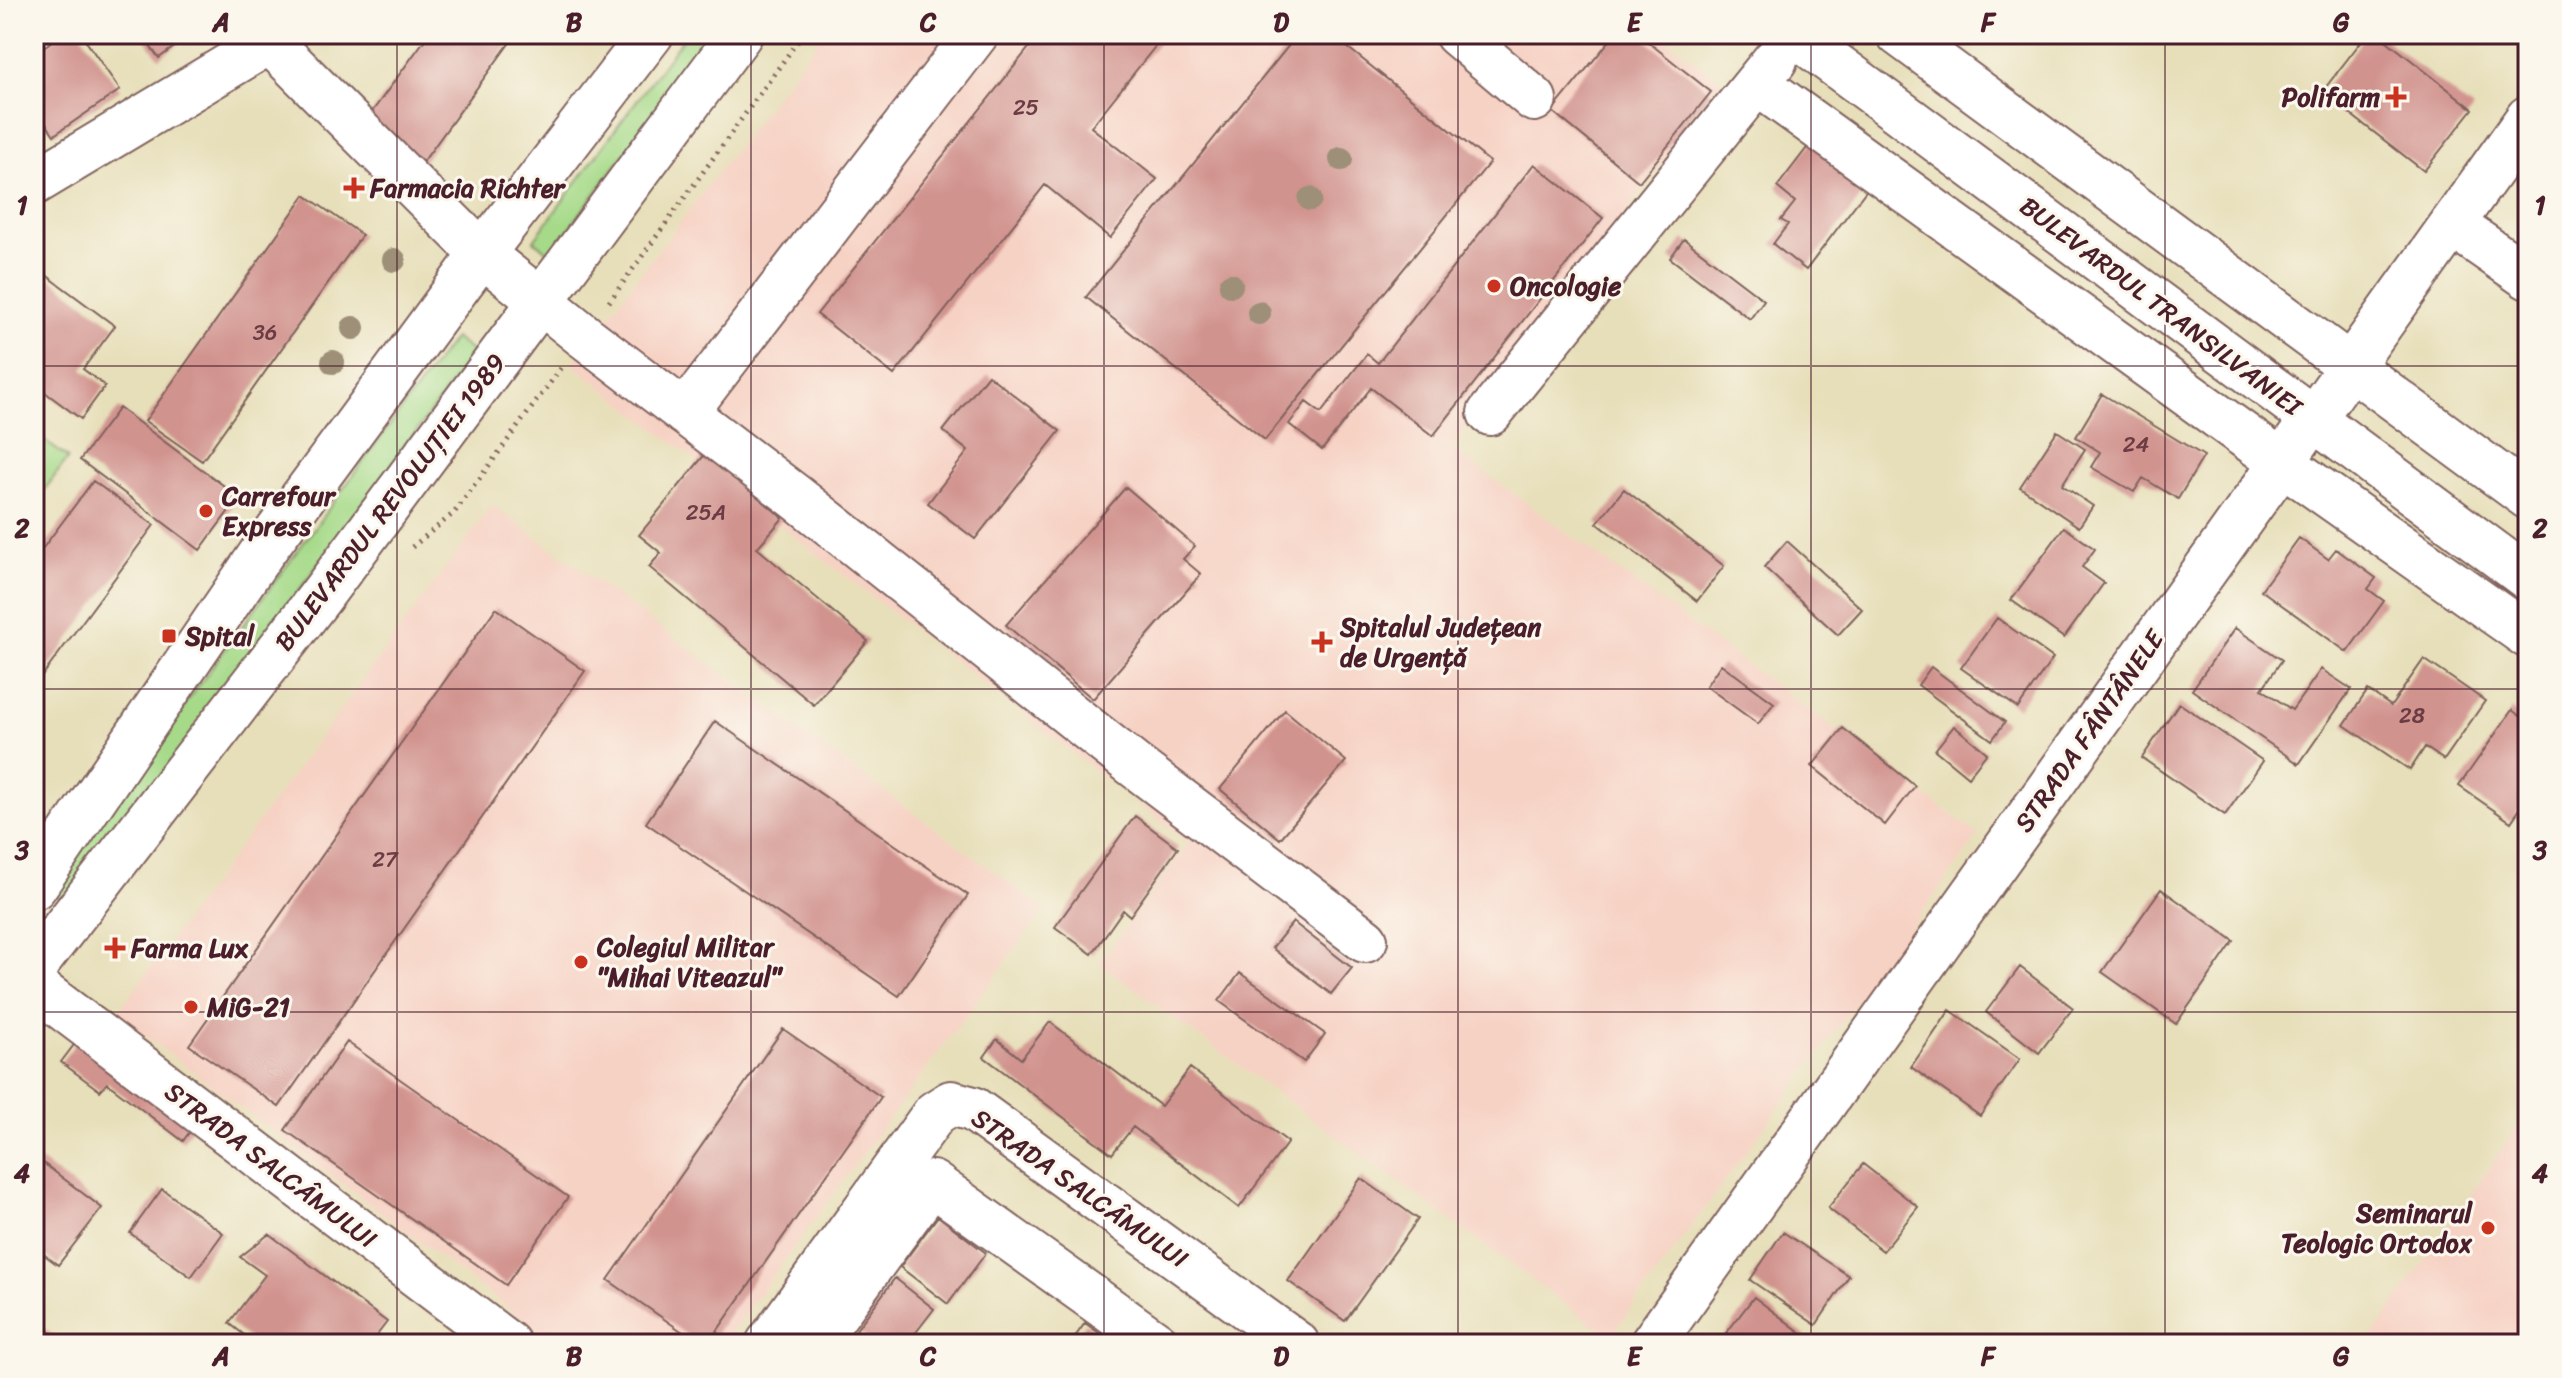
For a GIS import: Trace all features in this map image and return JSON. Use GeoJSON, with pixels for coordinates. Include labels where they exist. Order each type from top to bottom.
{"type":"FeatureCollection","features":[{"type":"Feature","properties":{"kind":"street"},"geometry":{"type":"LineString","coordinates":[[34,887],[261,554],[482,254],[651,34]]}},
{"type":"Feature","properties":{"kind":"street","name":"BULEVARDUL REVOLUȚIEI 1989"},"geometry":{"type":"LineString","coordinates":[[34,967],[320,597],[740,34]]}},
{"type":"Feature","properties":{"kind":"street"},"geometry":{"type":"LineString","coordinates":[[685,413],[976,34]]}},
{"type":"Feature","properties":{"kind":"street"},"geometry":{"type":"LineString","coordinates":[[1490,413],[1795,35]]}},
{"type":"Feature","properties":{"kind":"street","name":"BULEVARDUL TRANSILVANIEI"},"geometry":{"type":"LineString","coordinates":[[1795,35],[2528,578]]}},
{"type":"Feature","properties":{"kind":"street"},"geometry":{"type":"LineString","coordinates":[[34,183],[271,37],[482,254],[796,497],[1134,765],[1365,940]]}},
{"type":"Feature","properties":{"kind":"street"},"geometry":{"type":"LineString","coordinates":[[1477,40],[1534,99]]}},
{"type":"Feature","properties":{"kind":"street"},"geometry":{"type":"LineString","coordinates":[[1926,42],[2528,497]]}},
{"type":"Feature","properties":{"kind":"street"},"geometry":{"type":"LineString","coordinates":[[1757,83],[2281,462],[2528,636]]}},
{"type":"Feature","properties":{"kind":"street","name":"STRADA FÂNTÂNELE"},"geometry":{"type":"LineString","coordinates":[[1652,1344],[2528,118]]}},
{"type":"Feature","properties":{"kind":"street"},"geometry":{"type":"LineString","coordinates":[[2452,224],[2528,277]]}},
{"type":"Feature","properties":{"kind":"street","name":"STRADA SALCÂMULUI"},"geometry":{"type":"LineString","coordinates":[[34,986],[508,1344]]}},
{"type":"Feature","properties":{"kind":"street","name":"STRADA SALCÂMULUI"},"geometry":{"type":"LineString","coordinates":[[768,1344],[935,1113],[951,1103],[973,1109],[1297,1344]]}},
{"type":"Feature","properties":{"kind":"street"},"geometry":{"type":"LineString","coordinates":[[814,1344],[932,1183],[1157,1344]]}},
{"type":"Feature","properties":{"kind":"shaded area","name":"Spitalul Județean de Urgență"},"geometry":{"type":"Polygon","coordinates":[[[823,34],[1659,34],[1722,82],[1451,448],[1979,835],[1610,1337],[1099,963],[1189,843],[572,364],[823,34]]]}},
{"type":"Feature","properties":{"kind":"shaded area","name":"Colegiul Militar \"Mihai Viteazul\""},"geometry":{"type":"Polygon","coordinates":[[[492,505],[1045,909],[722,1344],[556,1344],[116,1014],[492,505]]]}},
{"type":"Feature","properties":{"kind":"shaded area","name":"Seminarul Teologic Ortodox"},"geometry":{"type":"Polygon","coordinates":[[[2528,1112],[2528,1344],[2367,1344],[2528,1112]]]}},
{"type":"Feature","properties":{"kind":"green space"},"geometry":{"type":"Polygon","coordinates":[[[686,34],[714,34],[550,254],[534,240],[686,34]]]}},
{"type":"Feature","properties":{"kind":"green space"},"geometry":{"type":"Polygon","coordinates":[[[454,338],[474,353],[68,904],[49,889],[454,338]]]}},
{"type":"Feature","properties":{"kind":"green space"},"geometry":{"type":"Polygon","coordinates":[[[34,433],[68,458],[34,504],[34,433]]]}},
{"type":"Feature","properties":{"kind":"building"},"geometry":{"type":"Polygon","coordinates":[[[62,34],[81,34],[120,90],[54,135],[34,106],[34,54],[62,34]]]}},
{"type":"Feature","properties":{"kind":"building"},"geometry":{"type":"Polygon","coordinates":[[[141,34],[192,34],[159,58],[141,34]]]}},
{"type":"Feature","properties":{"kind":"building"},"geometry":{"type":"Polygon","coordinates":[[[429,34],[516,34],[423,162],[366,120],[429,34]]]}},
{"type":"Feature","properties":{"kind":"building"},"geometry":{"type":"Polygon","coordinates":[[[1040,34],[1165,34],[1091,127],[1157,179],[1110,238],[1045,185],[894,375],[817,314],[1040,34]]]}},
{"type":"Feature","properties":{"kind":"building"},"geometry":{"type":"Polygon","coordinates":[[[1298,34],[1331,34],[1490,162],[1265,440],[1086,297],[1298,34]]]}},
{"type":"Feature","properties":{"kind":"building"},"geometry":{"type":"Polygon","coordinates":[[[1615,34],[1638,34],[1711,92],[1639,182],[1552,111],[1615,34]]]}},
{"type":"Feature","properties":{"kind":"building"},"geometry":{"type":"Polygon","coordinates":[[[2367,34],[2378,34],[2473,109],[2424,171],[2322,92],[2367,34]]]}},
{"type":"Feature","properties":{"kind":"building"},"geometry":{"type":"Polygon","coordinates":[[[1813,140],[1871,184],[1806,270],[1773,244],[1788,224],[1781,220],[1795,202],[1777,187],[1813,140]]]}},
{"type":"Feature","properties":{"kind":"building","name":"Oncologie"},"geometry":{"type":"Polygon","coordinates":[[[1534,164],[1603,218],[1433,436],[1371,388],[1322,450],[1289,424],[1306,402],[1321,413],[1367,354],[1378,363],[1534,164]]]}},
{"type":"Feature","properties":{"kind":"building"},"geometry":{"type":"Polygon","coordinates":[[[305,195],[362,235],[202,461],[145,421],[305,195]]]}},
{"type":"Feature","properties":{"kind":"building"},"geometry":{"type":"Polygon","coordinates":[[[1684,239],[1764,300],[1750,319],[1670,258],[1684,239]]]}},
{"type":"Feature","properties":{"kind":"building"},"geometry":{"type":"Polygon","coordinates":[[[34,266],[115,326],[83,369],[105,386],[81,419],[34,384],[34,266]]]}},
{"type":"Feature","properties":{"kind":"building"},"geometry":{"type":"Polygon","coordinates":[[[988,375],[1060,431],[975,539],[928,503],[968,451],[943,431],[988,375]]]}},
{"type":"Feature","properties":{"kind":"building"},"geometry":{"type":"Polygon","coordinates":[[[2102,394],[2204,456],[2178,499],[2143,478],[2134,492],[2091,467],[2100,452],[2076,437],[2102,394]]]}},
{"type":"Feature","properties":{"kind":"building"},"geometry":{"type":"Polygon","coordinates":[[[119,408],[239,497],[200,550],[80,460],[119,408]]]}},
{"type":"Feature","properties":{"kind":"building"},"geometry":{"type":"Polygon","coordinates":[[[2057,431],[2085,449],[2062,485],[2093,506],[2079,527],[2020,487],[2057,431]]]}},
{"type":"Feature","properties":{"kind":"building"},"geometry":{"type":"Polygon","coordinates":[[[706,453],[783,518],[757,548],[868,641],[814,705],[649,567],[661,553],[639,535],[706,453]]]}},
{"type":"Feature","properties":{"kind":"building"},"geometry":{"type":"Polygon","coordinates":[[[93,481],[154,525],[34,687],[34,560],[93,481]]]}},
{"type":"Feature","properties":{"kind":"building"},"geometry":{"type":"Polygon","coordinates":[[[1126,487],[1195,546],[1183,559],[1201,574],[1093,699],[1006,625],[1126,487]]]}},
{"type":"Feature","properties":{"kind":"building"},"geometry":{"type":"Polygon","coordinates":[[[1624,489],[1724,566],[1697,601],[1597,523],[1624,489]]]}},
{"type":"Feature","properties":{"kind":"building"},"geometry":{"type":"Polygon","coordinates":[[[2064,527],[2095,549],[2082,567],[2104,583],[2064,638],[2011,600],[2064,527]]]}},
{"type":"Feature","properties":{"kind":"building"},"geometry":{"type":"Polygon","coordinates":[[[2299,538],[2328,559],[2336,549],[2376,578],[2368,589],[2384,601],[2347,652],[2261,590],[2299,538]]]}},
{"type":"Feature","properties":{"kind":"building"},"geometry":{"type":"Polygon","coordinates":[[[1787,541],[1862,609],[1838,635],[1764,567],[1787,541]]]}},
{"type":"Feature","properties":{"kind":"building"},"geometry":{"type":"Polygon","coordinates":[[[496,608],[585,671],[279,1107],[189,1045],[496,608]]]}},
{"type":"Feature","properties":{"kind":"building"},"geometry":{"type":"Polygon","coordinates":[[[1997,618],[2053,658],[2018,708],[1961,668],[1997,618]]]}},
{"type":"Feature","properties":{"kind":"building"},"geometry":{"type":"Polygon","coordinates":[[[2235,628],[2282,660],[2262,689],[2292,710],[2321,669],[2351,689],[2299,764],[2192,690],[2235,628]]]}},
{"type":"Feature","properties":{"kind":"building"},"geometry":{"type":"Polygon","coordinates":[[[2424,659],[2485,701],[2444,760],[2425,747],[2410,770],[2344,725],[2368,690],[2391,706],[2424,659]]]}},
{"type":"Feature","properties":{"kind":"building"},"geometry":{"type":"Polygon","coordinates":[[[1721,664],[1774,703],[1758,724],[1706,686],[1721,664]]]}},
{"type":"Feature","properties":{"kind":"building"},"geometry":{"type":"Polygon","coordinates":[[[1931,667],[2005,722],[1992,740],[1918,685],[1931,667]]]}},
{"type":"Feature","properties":{"kind":"building"},"geometry":{"type":"Polygon","coordinates":[[[2179,703],[2263,761],[2225,815],[2142,758],[2179,703]]]}},
{"type":"Feature","properties":{"kind":"building"},"geometry":{"type":"Polygon","coordinates":[[[1285,710],[1346,761],[1280,839],[1220,789],[1285,710]]]}},
{"type":"Feature","properties":{"kind":"building"},"geometry":{"type":"Polygon","coordinates":[[[2512,710],[2528,722],[2528,797],[2511,822],[2459,786],[2512,710]]]}},
{"type":"Feature","properties":{"kind":"building"},"geometry":{"type":"Polygon","coordinates":[[[715,721],[968,895],[899,996],[646,823],[715,721]]]}},
{"type":"Feature","properties":{"kind":"building"},"geometry":{"type":"Polygon","coordinates":[[[1954,726],[1987,753],[1968,777],[1935,750],[1954,726]]]}},
{"type":"Feature","properties":{"kind":"building"},"geometry":{"type":"Polygon","coordinates":[[[1843,728],[1915,786],[1885,825],[1812,766],[1843,728]]]}},
{"type":"Feature","properties":{"kind":"building"},"geometry":{"type":"Polygon","coordinates":[[[1135,816],[1178,848],[1130,916],[1123,910],[1092,954],[1055,927],[1135,816]]]}},
{"type":"Feature","properties":{"kind":"building"},"geometry":{"type":"Polygon","coordinates":[[[2161,889],[2234,941],[2176,1024],[2102,972],[2161,889]]]}},
{"type":"Feature","properties":{"kind":"building"},"geometry":{"type":"Polygon","coordinates":[[[1293,922],[1352,968],[1331,994],[1272,948],[1293,922]]]}},
{"type":"Feature","properties":{"kind":"building"},"geometry":{"type":"Polygon","coordinates":[[[2020,967],[2073,1008],[2039,1053],[1986,1012],[2020,967]]]}},
{"type":"Feature","properties":{"kind":"building"},"geometry":{"type":"Polygon","coordinates":[[[1240,973],[1325,1034],[1304,1062],[1219,1001],[1240,973]]]}},
{"type":"Feature","properties":{"kind":"building"},"geometry":{"type":"Polygon","coordinates":[[[1950,1010],[2020,1059],[1980,1116],[1911,1067],[1950,1010]]]}},
{"type":"Feature","properties":{"kind":"building"},"geometry":{"type":"Polygon","coordinates":[[[1050,1022],[1161,1106],[1190,1068],[1288,1142],[1239,1208],[1133,1127],[1112,1154],[984,1057],[997,1039],[1021,1059],[1050,1022]]]}},
{"type":"Feature","properties":{"kind":"building"},"geometry":{"type":"Polygon","coordinates":[[[783,1029],[881,1097],[708,1344],[700,1344],[608,1280],[783,1029]]]}},
{"type":"Feature","properties":{"kind":"building"},"geometry":{"type":"Polygon","coordinates":[[[83,1033],[198,1120],[183,1141],[107,1083],[100,1091],[61,1062],[83,1033]]]}},
{"type":"Feature","properties":{"kind":"building"},"geometry":{"type":"Polygon","coordinates":[[[347,1042],[568,1197],[506,1285],[285,1130],[347,1042]]]}},
{"type":"Feature","properties":{"kind":"building"},"geometry":{"type":"Polygon","coordinates":[[[34,1156],[102,1208],[58,1265],[34,1247],[34,1156]]]}},
{"type":"Feature","properties":{"kind":"building"},"geometry":{"type":"Polygon","coordinates":[[[1863,1164],[1918,1207],[1883,1251],[1828,1208],[1863,1164]]]}},
{"type":"Feature","properties":{"kind":"building"},"geometry":{"type":"Polygon","coordinates":[[[1361,1178],[1418,1219],[1345,1321],[1288,1281],[1361,1178]]]}},
{"type":"Feature","properties":{"kind":"building"},"geometry":{"type":"Polygon","coordinates":[[[162,1189],[223,1233],[191,1277],[130,1233],[162,1189]]]}},
{"type":"Feature","properties":{"kind":"building"},"geometry":{"type":"Polygon","coordinates":[[[938,1216],[986,1253],[948,1304],[900,1267],[938,1216]]]}},
{"type":"Feature","properties":{"kind":"building"},"geometry":{"type":"Polygon","coordinates":[[[1783,1232],[1849,1276],[1816,1325],[1750,1280],[1783,1232]]]}},
{"type":"Feature","properties":{"kind":"building"},"geometry":{"type":"Polygon","coordinates":[[[269,1234],[387,1322],[370,1344],[256,1344],[229,1323],[265,1275],[240,1257],[269,1234]]]}},
{"type":"Feature","properties":{"kind":"building"},"geometry":{"type":"Polygon","coordinates":[[[895,1278],[934,1309],[907,1344],[875,1344],[856,1330],[895,1278]]]}},
{"type":"Feature","properties":{"kind":"building"},"geometry":{"type":"Polygon","coordinates":[[[1754,1297],[1812,1341],[1810,1344],[1718,1344],[1754,1297]]]}},
{"type":"Feature","properties":{"kind":"building"},"geometry":{"type":"Polygon","coordinates":[[[34,1321],[65,1344],[34,1344],[34,1321]]]}},
{"type":"Feature","properties":{"kind":"building"},"geometry":{"type":"Polygon","coordinates":[[[1085,1323],[1114,1344],[1070,1344],[1085,1323]]]}},
{"type":"Feature","properties":{"kind":"place","name":"Polifarm"},"geometry":{"type":"Point","coordinates":[2396,97]}},
{"type":"Feature","properties":{"kind":"place","name":"Farmacia Richter"},"geometry":{"type":"Point","coordinates":[354,188]}},
{"type":"Feature","properties":{"kind":"place","name":"Oncologie"},"geometry":{"type":"Point","coordinates":[1494,286]}},
{"type":"Feature","properties":{"kind":"place","name":"Carrefour Express"},"geometry":{"type":"Point","coordinates":[206,511]}},
{"type":"Feature","properties":{"kind":"place","name":"Spital"},"geometry":{"type":"Point","coordinates":[169,636]}},
{"type":"Feature","properties":{"kind":"place","name":"Spitalul Județean de Urgență"},"geometry":{"type":"Point","coordinates":[1322,642]}},
{"type":"Feature","properties":{"kind":"place","name":"Farma Lux"},"geometry":{"type":"Point","coordinates":[115,948]}},
{"type":"Feature","properties":{"kind":"place","name":"Colegiul Militar \"Mihai Viteazul\""},"geometry":{"type":"Point","coordinates":[581,962]}},
{"type":"Feature","properties":{"kind":"place","name":"MiG-21"},"geometry":{"type":"Point","coordinates":[191,1007]}},
{"type":"Feature","properties":{"kind":"place","name":"Seminarul Teologic Ortodox"},"geometry":{"type":"Point","coordinates":[2488,1228]}}]}
